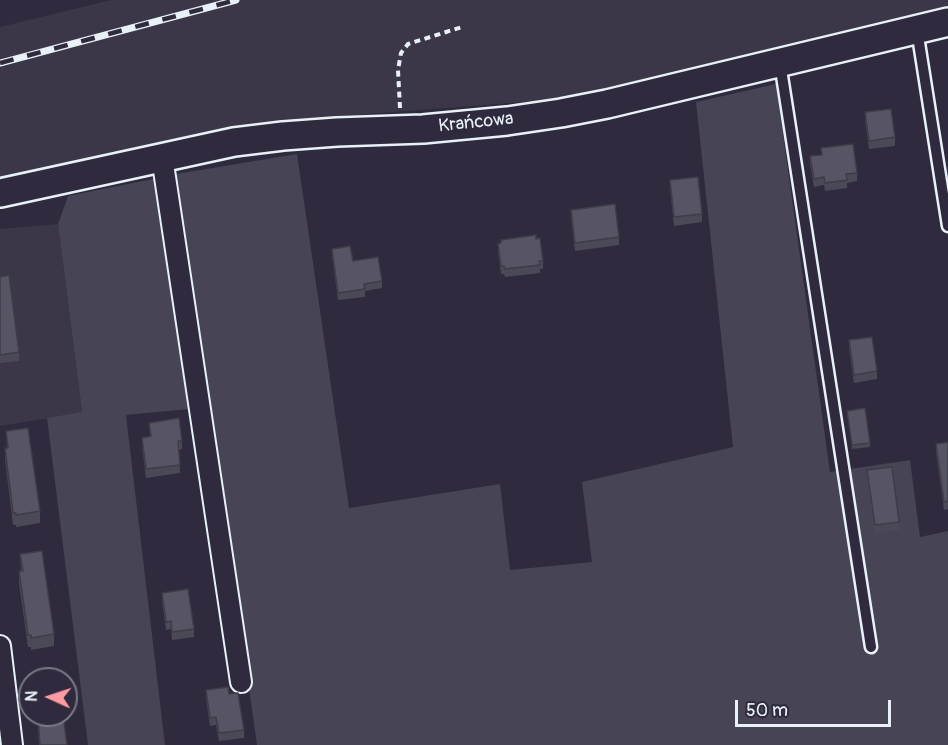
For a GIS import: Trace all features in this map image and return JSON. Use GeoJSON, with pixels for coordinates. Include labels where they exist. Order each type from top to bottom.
{"type":"FeatureCollection","features":[{"type":"Feature","properties":{"kind":"street","name":"Krańcowa"},"geometry":{"type":"LineString","coordinates":[[0,194],[234,142],[283,136],[401,130],[507,121],[561,113],[948,22]]}},
{"type":"Feature","properties":{"kind":"street"},"geometry":{"type":"LineString","coordinates":[[162,157],[241,682]]}},
{"type":"Feature","properties":{"kind":"street"},"geometry":{"type":"LineString","coordinates":[[0,646],[12,745]]}},
{"type":"Feature","properties":{"kind":"lane"},"geometry":{"type":"LineString","coordinates":[[917,29],[948,226]]}},
{"type":"Feature","properties":{"kind":"lane"},"geometry":{"type":"LineString","coordinates":[[780,63],[871,647]]}},
{"type":"Feature","properties":{"kind":"path"},"geometry":{"type":"LineString","coordinates":[[401,130],[398,70],[401,53],[408,44],[462,27]]}},
{"type":"Feature","properties":{"kind":"shaded area"},"geometry":{"type":"Polygon","coordinates":[[[111,0],[948,0],[948,7],[737,60],[550,100],[301,119],[0,179],[0,27],[111,0]]]}},
{"type":"Feature","properties":{"kind":"shaded area"},"geometry":{"type":"Polygon","coordinates":[[[776,84],[830,472],[910,460],[920,537],[948,531],[948,745],[257,745],[176,174],[297,154],[349,508],[500,484],[510,570],[592,562],[582,482],[733,447],[696,102],[776,84]]]}},
{"type":"Feature","properties":{"kind":"shaded area"},"geometry":{"type":"Polygon","coordinates":[[[158,178],[189,409],[126,415],[165,745],[88,745],[47,418],[82,412],[58,224],[68,196],[158,178]]]}},
{"type":"Feature","properties":{"kind":"shaded area"},"geometry":{"type":"Polygon","coordinates":[[[58,224],[82,413],[0,426],[0,229],[58,224]]]}},
{"type":"Feature","properties":{"kind":"building"},"geometry":{"type":"Polygon","coordinates":[[[891,109],[895,137],[869,141],[865,112],[891,109]]]}},
{"type":"Feature","properties":{"kind":"building"},"geometry":{"type":"Polygon","coordinates":[[[853,144],[857,173],[846,174],[847,180],[825,183],[824,177],[814,179],[810,156],[822,155],[821,148],[853,144]]]}},
{"type":"Feature","properties":{"kind":"building"},"geometry":{"type":"Polygon","coordinates":[[[698,177],[702,214],[674,217],[670,180],[698,177]]]}},
{"type":"Feature","properties":{"kind":"building"},"geometry":{"type":"Polygon","coordinates":[[[615,204],[619,237],[575,243],[571,210],[615,204]]]}},
{"type":"Feature","properties":{"kind":"building"},"geometry":{"type":"Polygon","coordinates":[[[536,235],[536,239],[540,238],[543,261],[539,261],[540,265],[505,269],[501,266],[498,244],[501,240],[536,235]]]}},
{"type":"Feature","properties":{"kind":"building"},"geometry":{"type":"Polygon","coordinates":[[[350,246],[353,261],[378,257],[382,281],[364,284],[365,289],[338,293],[332,249],[350,246]]]}},
{"type":"Feature","properties":{"kind":"building"},"geometry":{"type":"Polygon","coordinates":[[[9,275],[19,352],[0,355],[0,277],[9,275]]]}},
{"type":"Feature","properties":{"kind":"building"},"geometry":{"type":"Polygon","coordinates":[[[872,337],[877,371],[854,375],[849,340],[872,337]]]}},
{"type":"Feature","properties":{"kind":"building"},"geometry":{"type":"Polygon","coordinates":[[[865,408],[870,443],[852,445],[847,411],[865,408]]]}},
{"type":"Feature","properties":{"kind":"building"},"geometry":{"type":"Polygon","coordinates":[[[179,418],[182,441],[178,441],[180,465],[146,469],[142,438],[151,436],[149,423],[179,418]]]}},
{"type":"Feature","properties":{"kind":"building"},"geometry":{"type":"Polygon","coordinates":[[[28,428],[40,511],[16,515],[13,513],[5,448],[8,448],[6,431],[28,428]]]}},
{"type":"Feature","properties":{"kind":"building"},"geometry":{"type":"Polygon","coordinates":[[[948,442],[948,501],[944,502],[936,444],[948,442]]]}},
{"type":"Feature","properties":{"kind":"building"},"geometry":{"type":"Polygon","coordinates":[[[892,467],[899,522],[875,525],[867,470],[892,467]]]}},
{"type":"Feature","properties":{"kind":"building"},"geometry":{"type":"Polygon","coordinates":[[[42,551],[54,634],[31,638],[31,635],[28,635],[19,571],[23,571],[20,554],[42,551]]]}},
{"type":"Feature","properties":{"kind":"building"},"geometry":{"type":"Polygon","coordinates":[[[188,589],[194,629],[172,632],[171,621],[166,622],[162,593],[188,589]]]}},
{"type":"Feature","properties":{"kind":"building"},"geometry":{"type":"Polygon","coordinates":[[[228,687],[229,694],[238,693],[244,730],[219,733],[216,717],[210,718],[206,690],[228,687]]]}},
{"type":"Feature","properties":{"kind":"building"},"geometry":{"type":"Polygon","coordinates":[[[39,727],[65,727],[67,745],[40,745],[39,727]]]}},
{"type":"Feature","properties":{"kind":"railway"},"geometry":{"type":"LineString","coordinates":[[0,63],[236,0]]}}]}
